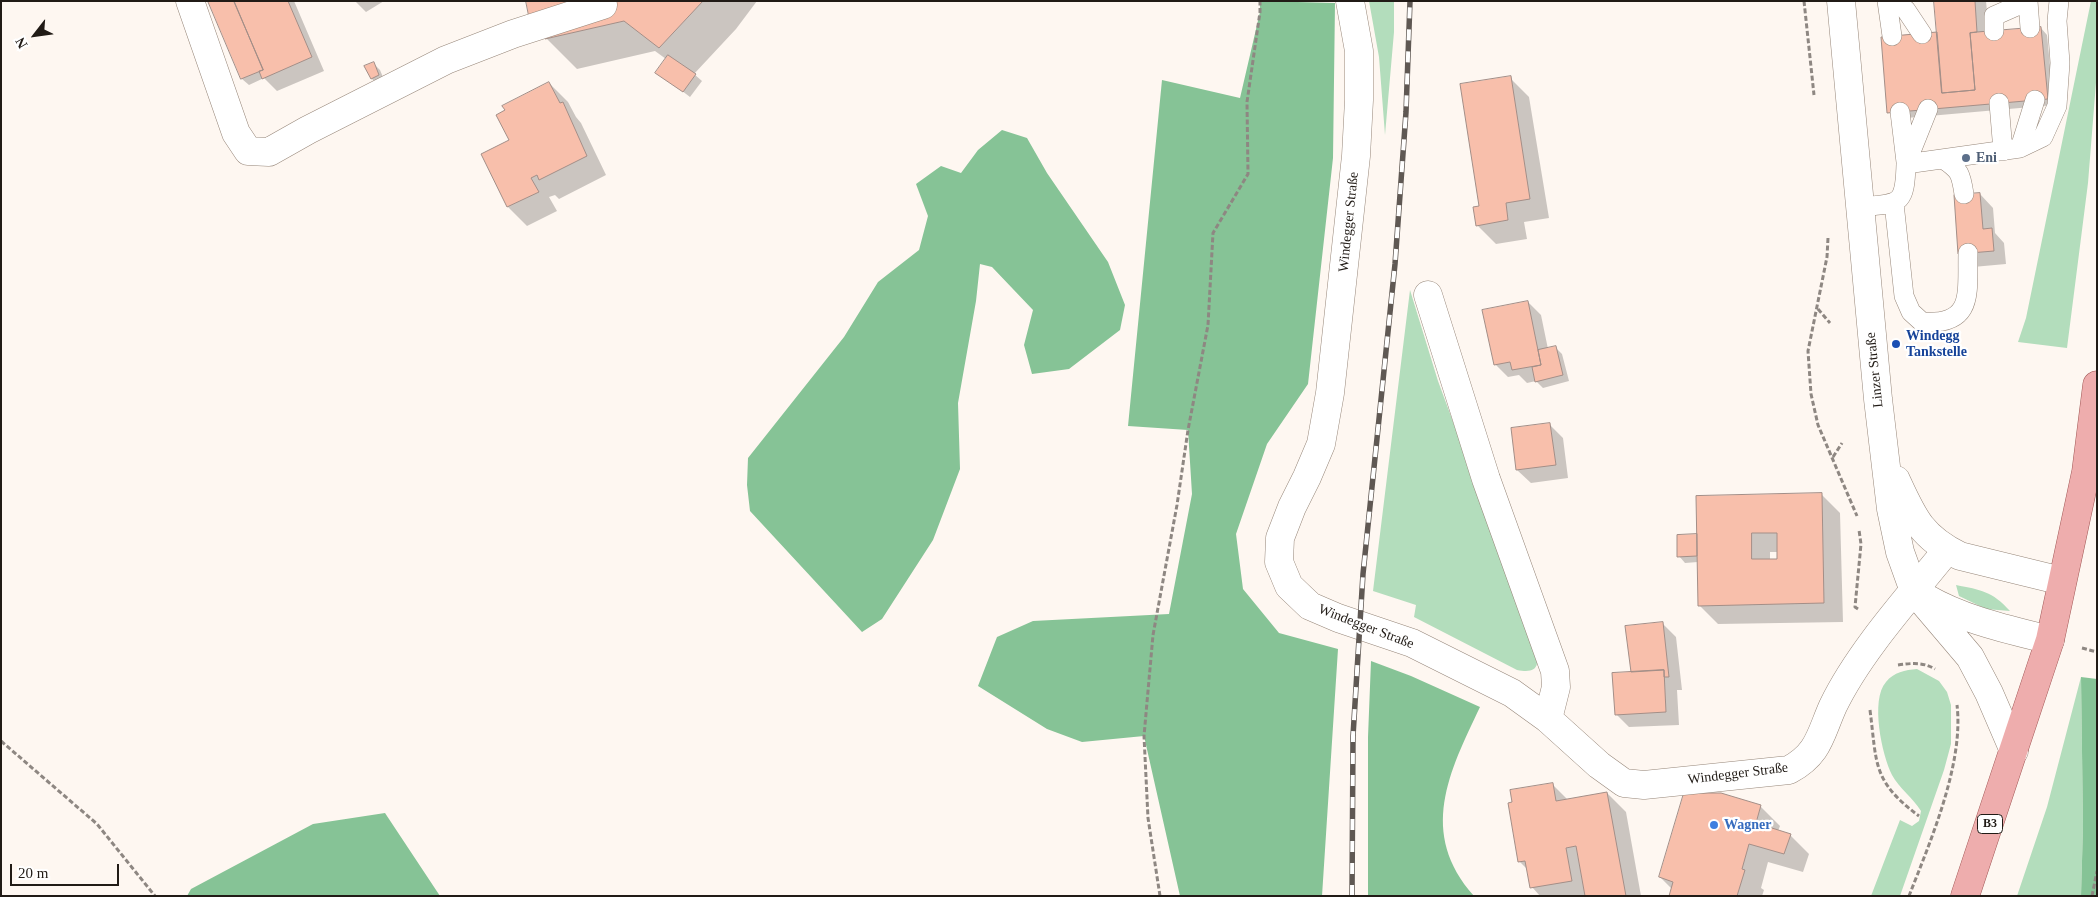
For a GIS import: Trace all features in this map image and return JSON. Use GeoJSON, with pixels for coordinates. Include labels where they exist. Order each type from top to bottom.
{"type":"FeatureCollection","features":[{"type":"Feature","properties":{"kind":"main road","name":"B3"},"geometry":{"type":"LineString","coordinates":[[1965,896],[2050,640],[2086,472],[2097,384]]}},
{"type":"Feature","properties":{"kind":"street"},"geometry":{"type":"LineString","coordinates":[[190,1],[236,132],[248,151],[269,152],[308,130],[446,60],[513,34],[603,4]]}},
{"type":"Feature","properties":{"kind":"street","name":"Windegger Straße"},"geometry":{"type":"LineString","coordinates":[[1350,1],[1359,51],[1360,100],[1356,156],[1330,393],[1321,444],[1280,538],[1278,562],[1289,586],[1310,606],[1412,644],[1512,693],[1548,719],[1599,765],[1624,783],[1644,785],[1789,770],[1802,763],[1814,751],[1834,705],[1863,655],[1947,550]]}},
{"type":"Feature","properties":{"kind":"street","name":"Linzer Straße"},"geometry":{"type":"LineString","coordinates":[[1840,1],[1891,509],[1900,552],[1914,591]]}},
{"type":"Feature","properties":{"kind":"street"},"geometry":{"type":"LineString","coordinates":[[1428,295],[1486,479],[1555,671],[1556,687],[1548,719]]}},
{"type":"Feature","properties":{"kind":"street"},"geometry":{"type":"LineString","coordinates":[[1885,457],[1915,520],[1932,539],[1947,550],[1960,556],[2062,581]]}},
{"type":"Feature","properties":{"kind":"street"},"geometry":{"type":"LineString","coordinates":[[1914,591],[1948,610],[1984,623],[2050,640]]}},
{"type":"Feature","properties":{"kind":"street"},"geometry":{"type":"LineString","coordinates":[[1914,591],[1970,657],[1989,693],[2014,751]]}},
{"type":"Feature","properties":{"kind":"lane"},"geometry":{"type":"LineString","coordinates":[[1887,1],[1892,36]]}},
{"type":"Feature","properties":{"kind":"lane"},"geometry":{"type":"LineString","coordinates":[[1895,1],[1906,10],[1922,34]]}},
{"type":"Feature","properties":{"kind":"lane"},"geometry":{"type":"LineString","coordinates":[[1994,31],[1994,16],[2028,1],[2030,28]]}},
{"type":"Feature","properties":{"kind":"lane"},"geometry":{"type":"LineString","coordinates":[[1906,164],[2012,149],[2043,137],[2057,106],[2060,63],[2057,21],[2059,1]]}},
{"type":"Feature","properties":{"kind":"lane"},"geometry":{"type":"LineString","coordinates":[[2012,149],[2035,100]]}},
{"type":"Feature","properties":{"kind":"lane"},"geometry":{"type":"LineString","coordinates":[[1999,103],[2012,149]]}},
{"type":"Feature","properties":{"kind":"lane"},"geometry":{"type":"LineString","coordinates":[[1906,164],[1928,109]]}},
{"type":"Feature","properties":{"kind":"lane"},"geometry":{"type":"LineString","coordinates":[[1860,207],[1894,203],[1902,196],[1906,188],[1906,164],[1900,112]]}},
{"type":"Feature","properties":{"kind":"lane"},"geometry":{"type":"LineString","coordinates":[[1943,159],[1956,168],[1962,176],[1964,194]]}},
{"type":"Feature","properties":{"kind":"lane"},"geometry":{"type":"LineString","coordinates":[[1894,203],[1904,296],[1911,312],[1922,322],[1937,323],[1951,319],[1961,312],[1966,299],[1968,253]]}},
{"type":"Feature","properties":{"kind":"path"},"geometry":{"type":"LineString","coordinates":[[1160,896],[1148,818],[1144,736],[1153,635],[1208,326],[1213,232],[1248,174],[1248,102],[1260,1]]}},
{"type":"Feature","properties":{"kind":"path"},"geometry":{"type":"LineString","coordinates":[[1804,1],[1814,98]]}},
{"type":"Feature","properties":{"kind":"path"},"geometry":{"type":"LineString","coordinates":[[1829,230],[1827,257],[1808,351],[1811,394],[1818,425],[1850,498]]}},
{"type":"Feature","properties":{"kind":"path"},"geometry":{"type":"LineString","coordinates":[[1818,308],[1830,323]]}},
{"type":"Feature","properties":{"kind":"path"},"geometry":{"type":"LineString","coordinates":[[1833,458],[1842,443]]}},
{"type":"Feature","properties":{"kind":"path"},"geometry":{"type":"LineString","coordinates":[[1892,667],[1912,663],[1927,664],[1940,672]]}},
{"type":"Feature","properties":{"kind":"path"},"geometry":{"type":"LineString","coordinates":[[1909,896],[1939,814],[1957,745],[1959,721],[1956,699]]}},
{"type":"Feature","properties":{"kind":"path"},"geometry":{"type":"LineString","coordinates":[[1871,705],[1870,713],[1878,771],[1887,787],[1898,800],[1919,816]]}},
{"type":"Feature","properties":{"kind":"path"},"geometry":{"type":"LineString","coordinates":[[1,742],[97,824],[154,896]]}},
{"type":"Feature","properties":{"kind":"path"},"geometry":{"type":"LineString","coordinates":[[2092,896],[2097,871]]}},
{"type":"Feature","properties":{"kind":"green space"},"geometry":{"type":"Polygon","coordinates":[[[1260,1],[1335,3],[1333,158],[1308,384],[1267,444],[1236,534],[1243,589],[1279,633],[1338,649],[1322,896],[1180,896],[1144,736],[1082,742],[1047,729],[978,686],[997,637],[1033,621],[1169,614],[1192,494],[1188,430],[1128,426],[1162,80],[1240,98],[1260,12],[1260,1]]]}},
{"type":"Feature","properties":{"kind":"green space"},"geometry":{"type":"Polygon","coordinates":[[[1369,1],[1394,1],[1394,32],[1385,135],[1379,57],[1369,1]]]}},
{"type":"Feature","properties":{"kind":"green space"},"geometry":{"type":"Polygon","coordinates":[[[2091,1],[2097,1],[2097,70],[2088,183],[2067,348],[2018,342],[2026,318],[2091,1]]]}},
{"type":"Feature","properties":{"kind":"green space"},"geometry":{"type":"Polygon","coordinates":[[[1002,130],[1027,138],[1047,173],[1108,262],[1125,305],[1120,330],[1069,369],[1032,374],[1024,345],[1033,310],[992,267],[980,264],[976,301],[958,403],[960,469],[933,540],[882,619],[862,632],[750,511],[747,485],[748,458],[844,337],[878,282],[919,250],[928,216],[916,184],[941,166],[961,173],[978,150],[1002,130]]]}},
{"type":"Feature","properties":{"kind":"green space"},"geometry":{"type":"Polygon","coordinates":[[[1410,290],[1438,381],[1536,647],[1536,667],[1530,671],[1517,670],[1414,617],[1416,605],[1373,591],[1410,290]]]}},
{"type":"Feature","properties":{"kind":"green space"},"geometry":{"type":"Polygon","coordinates":[[[1956,585],[1986,592],[2004,604],[2010,611],[1986,609],[1959,596],[1956,585]]]}},
{"type":"Feature","properties":{"kind":"green space"},"geometry":{"type":"Polygon","coordinates":[[[1371,661],[1411,676],[1480,707],[1458,755],[1450,779],[1444,802],[1443,826],[1447,849],[1457,872],[1474,896],[1368,896],[1368,737],[1371,661]]]}},
{"type":"Feature","properties":{"kind":"green space"},"geometry":{"type":"Polygon","coordinates":[[[1917,669],[1939,681],[1947,692],[1951,705],[1951,744],[1944,770],[1900,896],[1871,896],[1900,820],[1912,826],[1919,821],[1921,811],[1895,780],[1888,766],[1881,742],[1878,714],[1881,690],[1886,682],[1900,672],[1917,669]]]}},
{"type":"Feature","properties":{"kind":"green space"},"geometry":{"type":"Polygon","coordinates":[[[2081,677],[2083,826],[2081,896],[2017,896],[2047,807],[2081,677]]]}},
{"type":"Feature","properties":{"kind":"green space"},"geometry":{"type":"Polygon","coordinates":[[[2081,677],[2097,679],[2097,896],[2081,896],[2083,826],[2081,677]]]}},
{"type":"Feature","properties":{"kind":"green space"},"geometry":{"type":"Polygon","coordinates":[[[385,813],[440,896],[187,896],[191,889],[313,824],[385,813]]]}},
{"type":"Feature","properties":{"kind":"building"},"geometry":{"type":"Polygon","coordinates":[[[208,1],[234,1],[263,70],[241,79],[208,1]]]}},
{"type":"Feature","properties":{"kind":"building"},"geometry":{"type":"Polygon","coordinates":[[[234,1],[288,1],[312,57],[262,79],[259,71],[263,70],[234,1]]]}},
{"type":"Feature","properties":{"kind":"building"},"geometry":{"type":"Polygon","coordinates":[[[526,1],[703,1],[659,48],[624,21],[545,39],[529,17],[526,1]]]}},
{"type":"Feature","properties":{"kind":"building"},"geometry":{"type":"Polygon","coordinates":[[[1934,1],[1975,1],[1977,32],[1970,33],[1975,90],[1942,93],[1934,1]]]}},
{"type":"Feature","properties":{"kind":"building"},"geometry":{"type":"Polygon","coordinates":[[[2041,27],[2048,99],[1887,113],[1881,37],[1937,32],[1942,93],[1975,90],[1970,33],[2041,27]]]}},
{"type":"Feature","properties":{"kind":"building"},"geometry":{"type":"Polygon","coordinates":[[[668,55],[696,74],[683,92],[655,73],[668,55]]]}},
{"type":"Feature","properties":{"kind":"building"},"geometry":{"type":"Polygon","coordinates":[[[374,62],[379,75],[371,79],[364,66],[374,62]]]}},
{"type":"Feature","properties":{"kind":"building"},"geometry":{"type":"Polygon","coordinates":[[[1511,76],[1530,199],[1506,203],[1508,220],[1476,226],[1473,207],[1479,206],[1460,84],[1511,76]]]}},
{"type":"Feature","properties":{"kind":"building"},"geometry":{"type":"Polygon","coordinates":[[[549,82],[560,103],[563,102],[587,156],[539,180],[537,175],[531,178],[539,192],[507,207],[481,154],[509,140],[496,115],[505,110],[502,106],[549,82]]]}},
{"type":"Feature","properties":{"kind":"building"},"geometry":{"type":"Polygon","coordinates":[[[1980,193],[1983,229],[1992,228],[1994,251],[1958,254],[1954,195],[1980,193]]]}},
{"type":"Feature","properties":{"kind":"building"},"geometry":{"type":"Polygon","coordinates":[[[1528,301],[1541,365],[1512,370],[1510,362],[1494,365],[1482,310],[1528,301]]]}},
{"type":"Feature","properties":{"kind":"building"},"geometry":{"type":"Polygon","coordinates":[[[1556,346],[1563,375],[1535,382],[1532,367],[1541,365],[1538,350],[1556,346]]]}},
{"type":"Feature","properties":{"kind":"building"},"geometry":{"type":"Polygon","coordinates":[[[1550,423],[1556,465],[1516,470],[1511,428],[1550,423]]]}},
{"type":"Feature","properties":{"kind":"building"},"geometry":{"type":"Polygon","coordinates":[[[1822,493],[1824,603],[1698,606],[1696,496],[1822,493]],[[1752,533],[1752,559],[1777,559],[1777,533],[1752,533]]]}},
{"type":"Feature","properties":{"kind":"building"},"geometry":{"type":"Polygon","coordinates":[[[1697,534],[1697,556],[1677,557],[1677,535],[1697,534]]]}},
{"type":"Feature","properties":{"kind":"building"},"geometry":{"type":"Polygon","coordinates":[[[1663,622],[1669,677],[1664,677],[1664,670],[1631,672],[1625,626],[1663,622]]]}},
{"type":"Feature","properties":{"kind":"building"},"geometry":{"type":"Polygon","coordinates":[[[1664,670],[1666,712],[1615,715],[1612,673],[1664,670]]]}},
{"type":"Feature","properties":{"kind":"building"},"geometry":{"type":"Polygon","coordinates":[[[1553,783],[1556,801],[1607,792],[1626,896],[1585,896],[1576,846],[1566,848],[1572,881],[1530,888],[1525,861],[1518,862],[1508,803],[1512,802],[1510,790],[1553,783]]]}},
{"type":"Feature","properties":{"kind":"building"},"geometry":{"type":"Polygon","coordinates":[[[1684,793],[1721,793],[1761,805],[1756,823],[1791,834],[1784,854],[1749,844],[1742,869],[1745,870],[1737,896],[1669,896],[1673,882],[1659,877],[1684,793]]]}},
{"type":"Feature","properties":{"kind":"railway"},"geometry":{"type":"LineString","coordinates":[[1352,896],[1353,736],[1363,574],[1395,264],[1406,112],[1410,1]]}},
{"type":"Feature","properties":{"kind":"place","name":"Eni"},"geometry":{"type":"Point","coordinates":[1966,158]}},
{"type":"Feature","properties":{"kind":"place","name":"Windegg Tankstelle"},"geometry":{"type":"Point","coordinates":[1896,344]}},
{"type":"Feature","properties":{"kind":"place","name":"Wagner"},"geometry":{"type":"Point","coordinates":[1714,825]}}]}
